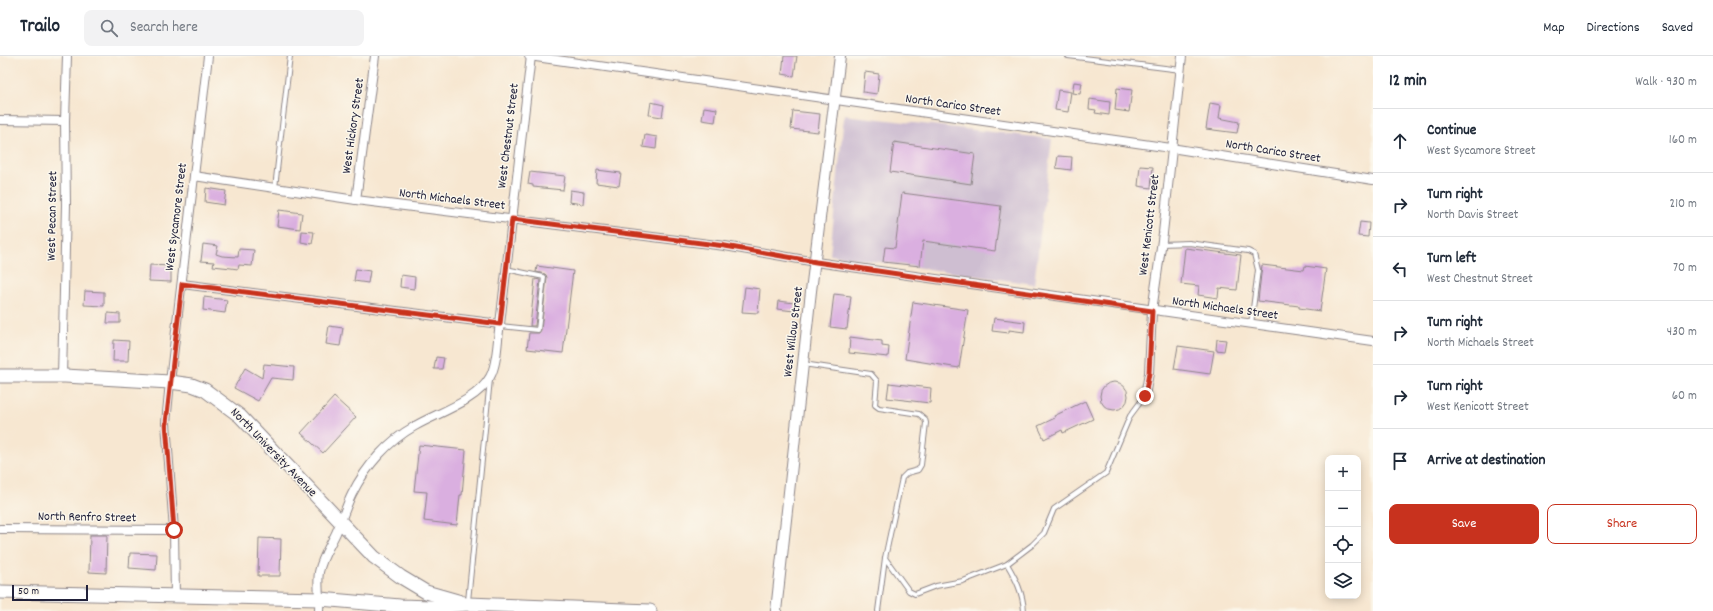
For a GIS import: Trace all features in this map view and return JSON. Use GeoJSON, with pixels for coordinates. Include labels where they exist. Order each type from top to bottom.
{"type":"FeatureCollection","features":[{"type":"Feature","properties":{"kind":"main road","name":"North University Avenue"},"geometry":{"type":"LineString","coordinates":[[0,376],[62,376],[170,382],[192,385],[205,390],[240,416],[374,557],[401,577],[426,592],[468,604]]}},
{"type":"Feature","properties":{"kind":"main road"},"geometry":{"type":"LineString","coordinates":[[0,592],[175,597],[319,605],[432,607],[468,604],[650,611]]}},
{"type":"Feature","properties":{"kind":"street","name":"West Pecan Street"},"geometry":{"type":"LineString","coordinates":[[62,376],[66,205],[65,121],[67,56]]}},
{"type":"Feature","properties":{"kind":"street","name":"West Sycamore Street"},"geometry":{"type":"LineString","coordinates":[[175,597],[174,530],[166,423],[208,56]]}},
{"type":"Feature","properties":{"kind":"street","name":"West Hickory Street"},"geometry":{"type":"LineString","coordinates":[[356,200],[375,56]]}},
{"type":"Feature","properties":{"kind":"street","name":"North Carico Street"},"geometry":{"type":"LineString","coordinates":[[530,56],[835,101],[1171,148],[1373,180]]}},
{"type":"Feature","properties":{"kind":"street","name":"West Chestnut Street"},"geometry":{"type":"LineString","coordinates":[[319,605],[319,573],[324,555],[332,544],[352,494],[369,465],[393,441],[415,426],[466,400],[482,387],[490,377],[495,359],[500,325],[530,56]]}},
{"type":"Feature","properties":{"kind":"street","name":"West Willow Street"},"geometry":{"type":"LineString","coordinates":[[776,611],[803,364],[840,56]]}},
{"type":"Feature","properties":{"kind":"street","name":"West Kenicott Street"},"geometry":{"type":"LineString","coordinates":[[1145,396],[1149,373],[1152,311],[1182,56]]}},
{"type":"Feature","properties":{"kind":"street"},"geometry":{"type":"LineString","coordinates":[[0,120],[65,121]]}},
{"type":"Feature","properties":{"kind":"street","name":"North Michaels Street"},"geometry":{"type":"LineString","coordinates":[[194,176],[356,200],[725,246],[816,262],[1373,342]]}},
{"type":"Feature","properties":{"kind":"street"},"geometry":{"type":"LineString","coordinates":[[182,284],[500,325]]}},
{"type":"Feature","properties":{"kind":"street","name":"North Renfro Street"},"geometry":{"type":"LineString","coordinates":[[0,529],[174,530]]}},
{"type":"Feature","properties":{"kind":"lane"},"geometry":{"type":"LineString","coordinates":[[275,188],[290,56]]}},
{"type":"Feature","properties":{"kind":"lane"},"geometry":{"type":"LineString","coordinates":[[1068,56],[1181,70]]}},
{"type":"Feature","properties":{"kind":"lane"},"geometry":{"type":"LineString","coordinates":[[1161,244],[1189,243],[1248,250],[1254,254],[1258,270],[1251,325]]}},
{"type":"Feature","properties":{"kind":"lane"},"geometry":{"type":"LineString","coordinates":[[500,325],[538,330],[544,277],[506,269]]}},
{"type":"Feature","properties":{"kind":"lane"},"geometry":{"type":"LineString","coordinates":[[803,364],[871,374],[877,381],[874,400],[875,405],[879,408],[919,414],[925,419],[926,423],[921,466],[918,470],[907,473],[902,478],[885,558],[878,611]]}},
{"type":"Feature","properties":{"kind":"lane"},"geometry":{"type":"LineString","coordinates":[[468,604],[490,377]]}},
{"type":"Feature","properties":{"kind":"lane"},"geometry":{"type":"LineString","coordinates":[[885,558],[909,591],[915,594],[936,586],[963,581],[1007,564],[1044,533],[1054,509],[1106,473],[1130,416],[1145,396]]}},
{"type":"Feature","properties":{"kind":"lane"},"geometry":{"type":"LineString","coordinates":[[1007,564],[1017,580],[1023,600],[1024,611]]}},
{"type":"Feature","properties":{"kind":"shaded area"},"geometry":{"type":"Polygon","coordinates":[[[844,115],[1052,139],[1034,284],[830,255],[844,115]]]}},
{"type":"Feature","properties":{"kind":"building"},"geometry":{"type":"Polygon","coordinates":[[[784,56],[797,56],[794,76],[782,74],[784,56]]]}},
{"type":"Feature","properties":{"kind":"building"},"geometry":{"type":"Polygon","coordinates":[[[865,72],[879,74],[877,94],[863,92],[865,72]]]}},
{"type":"Feature","properties":{"kind":"building"},"geometry":{"type":"Polygon","coordinates":[[[1074,82],[1082,83],[1080,94],[1072,93],[1074,82]]]}},
{"type":"Feature","properties":{"kind":"building"},"geometry":{"type":"Polygon","coordinates":[[[1117,88],[1132,90],[1129,112],[1115,110],[1117,88]]]}},
{"type":"Feature","properties":{"kind":"building"},"geometry":{"type":"Polygon","coordinates":[[[1058,90],[1071,92],[1068,112],[1055,110],[1058,90]]]}},
{"type":"Feature","properties":{"kind":"building"},"geometry":{"type":"Polygon","coordinates":[[[1090,99],[1110,102],[1109,115],[1095,113],[1096,110],[1089,109],[1090,99]]]}},
{"type":"Feature","properties":{"kind":"building"},"geometry":{"type":"Polygon","coordinates":[[[651,102],[664,105],[662,117],[649,115],[651,102]]]}},
{"type":"Feature","properties":{"kind":"building"},"geometry":{"type":"Polygon","coordinates":[[[1210,103],[1221,105],[1219,118],[1239,122],[1237,133],[1206,129],[1210,103]]]}},
{"type":"Feature","properties":{"kind":"building"},"geometry":{"type":"Polygon","coordinates":[[[704,107],[717,109],[715,122],[702,120],[704,107]]]}},
{"type":"Feature","properties":{"kind":"building"},"geometry":{"type":"Polygon","coordinates":[[[793,111],[820,114],[818,132],[791,129],[793,111]]]}},
{"type":"Feature","properties":{"kind":"building"},"geometry":{"type":"Polygon","coordinates":[[[645,135],[657,137],[656,149],[643,147],[645,135]]]}},
{"type":"Feature","properties":{"kind":"building"},"geometry":{"type":"Polygon","coordinates":[[[894,142],[975,154],[971,184],[890,172],[894,142]]]}},
{"type":"Feature","properties":{"kind":"building"},"geometry":{"type":"Polygon","coordinates":[[[1058,156],[1072,157],[1071,170],[1056,168],[1058,156]]]}},
{"type":"Feature","properties":{"kind":"building"},"geometry":{"type":"Polygon","coordinates":[[[1140,166],[1153,167],[1151,188],[1138,186],[1140,166]]]}},
{"type":"Feature","properties":{"kind":"building"},"geometry":{"type":"Polygon","coordinates":[[[597,170],[621,173],[619,186],[596,183],[597,170]]]}},
{"type":"Feature","properties":{"kind":"building"},"geometry":{"type":"Polygon","coordinates":[[[530,172],[565,176],[563,190],[533,187],[533,185],[528,184],[530,172]]]}},
{"type":"Feature","properties":{"kind":"building"},"geometry":{"type":"Polygon","coordinates":[[[206,188],[226,191],[224,205],[205,202],[206,188]]]}},
{"type":"Feature","properties":{"kind":"building"},"geometry":{"type":"Polygon","coordinates":[[[570,190],[584,192],[583,204],[569,202],[570,190]]]}},
{"type":"Feature","properties":{"kind":"building"},"geometry":{"type":"Polygon","coordinates":[[[902,193],[1001,206],[995,251],[923,241],[920,266],[883,262],[885,247],[895,248],[902,193]]]}},
{"type":"Feature","properties":{"kind":"building"},"geometry":{"type":"Polygon","coordinates":[[[279,210],[302,213],[300,229],[277,226],[279,210]]]}},
{"type":"Feature","properties":{"kind":"building"},"geometry":{"type":"Polygon","coordinates":[[[1360,222],[1369,223],[1368,237],[1358,236],[1360,222]]]}},
{"type":"Feature","properties":{"kind":"building"},"geometry":{"type":"Polygon","coordinates":[[[302,231],[314,232],[312,244],[301,242],[302,231]]]}},
{"type":"Feature","properties":{"kind":"building"},"geometry":{"type":"Polygon","coordinates":[[[203,244],[218,246],[216,254],[222,256],[238,257],[239,249],[254,250],[252,266],[239,265],[238,269],[213,266],[214,262],[201,261],[203,244]]]}},
{"type":"Feature","properties":{"kind":"building"},"geometry":{"type":"Polygon","coordinates":[[[1185,248],[1241,255],[1237,290],[1219,288],[1218,298],[1198,295],[1199,286],[1181,284],[1185,248]]]}},
{"type":"Feature","properties":{"kind":"building"},"geometry":{"type":"Polygon","coordinates":[[[150,265],[171,266],[171,282],[149,281],[150,265]]]}},
{"type":"Feature","properties":{"kind":"building"},"geometry":{"type":"Polygon","coordinates":[[[1262,265],[1304,270],[1305,266],[1326,269],[1320,311],[1299,308],[1299,306],[1258,301],[1262,265]]]}},
{"type":"Feature","properties":{"kind":"building"},"geometry":{"type":"Polygon","coordinates":[[[537,266],[573,271],[563,353],[527,349],[529,333],[539,333],[541,330],[547,277],[545,274],[536,272],[537,266]]]}},
{"type":"Feature","properties":{"kind":"building"},"geometry":{"type":"Polygon","coordinates":[[[356,269],[370,271],[368,283],[354,281],[356,269]]]}},
{"type":"Feature","properties":{"kind":"building"},"geometry":{"type":"Polygon","coordinates":[[[401,275],[415,277],[414,289],[400,287],[401,275]]]}},
{"type":"Feature","properties":{"kind":"building"},"geometry":{"type":"Polygon","coordinates":[[[535,279],[540,280],[535,326],[530,326],[535,279]]]}},
{"type":"Feature","properties":{"kind":"building"},"geometry":{"type":"Polygon","coordinates":[[[745,287],[760,289],[758,313],[742,312],[745,287]]]}},
{"type":"Feature","properties":{"kind":"building"},"geometry":{"type":"Polygon","coordinates":[[[85,291],[104,292],[104,306],[84,305],[85,291]]]}},
{"type":"Feature","properties":{"kind":"building"},"geometry":{"type":"Polygon","coordinates":[[[834,294],[851,296],[847,329],[830,327],[834,294]]]}},
{"type":"Feature","properties":{"kind":"building"},"geometry":{"type":"Polygon","coordinates":[[[204,297],[227,300],[225,313],[203,310],[204,297]]]}},
{"type":"Feature","properties":{"kind":"building"},"geometry":{"type":"Polygon","coordinates":[[[778,301],[795,303],[794,311],[777,309],[778,301]]]}},
{"type":"Feature","properties":{"kind":"building"},"geometry":{"type":"Polygon","coordinates":[[[913,302],[968,310],[959,368],[905,359],[913,302]]]}},
{"type":"Feature","properties":{"kind":"building"},"geometry":{"type":"Polygon","coordinates":[[[108,313],[120,314],[120,323],[107,323],[108,313]]]}},
{"type":"Feature","properties":{"kind":"building"},"geometry":{"type":"Polygon","coordinates":[[[994,318],[1025,322],[1024,332],[1009,330],[1009,333],[992,331],[994,318]]]}},
{"type":"Feature","properties":{"kind":"building"},"geometry":{"type":"Polygon","coordinates":[[[329,326],[343,328],[340,346],[326,344],[329,326]]]}},
{"type":"Feature","properties":{"kind":"building"},"geometry":{"type":"Polygon","coordinates":[[[850,337],[882,341],[882,346],[889,347],[888,357],[849,353],[850,337]]]}},
{"type":"Feature","properties":{"kind":"building"},"geometry":{"type":"Polygon","coordinates":[[[1217,339],[1226,340],[1224,351],[1216,350],[1217,339]]]}},
{"type":"Feature","properties":{"kind":"building"},"geometry":{"type":"Polygon","coordinates":[[[114,340],[129,341],[128,361],[113,361],[114,340]]]}},
{"type":"Feature","properties":{"kind":"building"},"geometry":{"type":"Polygon","coordinates":[[[1178,346],[1214,351],[1210,374],[1174,369],[1178,346]]]}},
{"type":"Feature","properties":{"kind":"building"},"geometry":{"type":"Polygon","coordinates":[[[436,357],[444,358],[442,369],[434,369],[436,357]]]}},
{"type":"Feature","properties":{"kind":"building"},"geometry":{"type":"Polygon","coordinates":[[[264,364],[294,367],[293,380],[271,378],[258,401],[234,388],[245,368],[262,378],[264,364]]]}},
{"type":"Feature","properties":{"kind":"building"},"geometry":{"type":"Polygon","coordinates":[[[1114,382],[1124,386],[1128,396],[1124,406],[1114,410],[1104,406],[1100,396],[1104,386],[1114,382]]]}},
{"type":"Feature","properties":{"kind":"building"},"geometry":{"type":"Polygon","coordinates":[[[889,383],[931,388],[930,403],[887,398],[889,383]]]}},
{"type":"Feature","properties":{"kind":"building"},"geometry":{"type":"Polygon","coordinates":[[[334,397],[356,417],[323,453],[301,433],[334,397]]]}},
{"type":"Feature","properties":{"kind":"building"},"geometry":{"type":"Polygon","coordinates":[[[1085,401],[1093,419],[1063,433],[1062,430],[1044,439],[1038,426],[1055,418],[1054,416],[1085,401]]]}},
{"type":"Feature","properties":{"kind":"building"},"geometry":{"type":"Polygon","coordinates":[[[419,445],[466,450],[462,495],[460,495],[457,525],[424,521],[427,492],[414,491],[419,445]]]}},
{"type":"Feature","properties":{"kind":"building"},"geometry":{"type":"Polygon","coordinates":[[[90,535],[107,535],[106,573],[89,572],[90,535]]]}},
{"type":"Feature","properties":{"kind":"building"},"geometry":{"type":"Polygon","coordinates":[[[259,538],[281,539],[280,576],[258,576],[259,538]]]}},
{"type":"Feature","properties":{"kind":"building"},"geometry":{"type":"Polygon","coordinates":[[[130,553],[157,554],[156,570],[129,568],[130,553]]]}},
{"type":"Feature","properties":{"kind":"route"},"geometry":{"type":"LineString","coordinates":[[174,530],[166,423],[182,284],[500,324],[512,219],[725,246],[816,262],[1152,311],[1149,373],[1145,396]]}}]}
